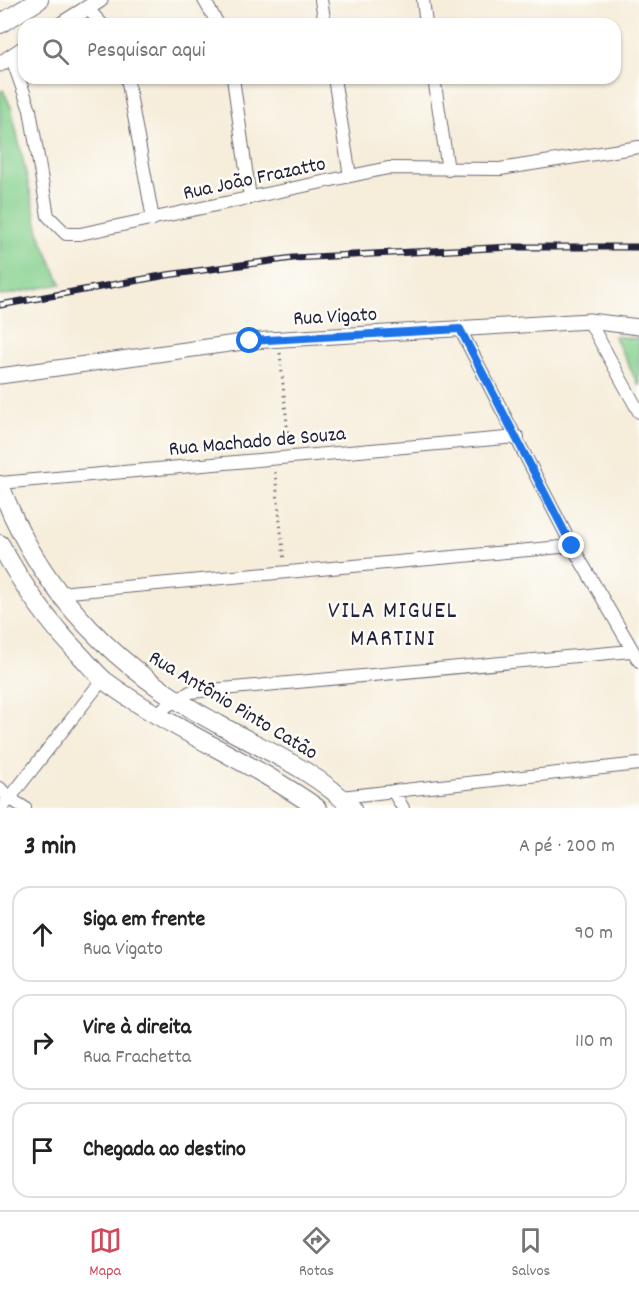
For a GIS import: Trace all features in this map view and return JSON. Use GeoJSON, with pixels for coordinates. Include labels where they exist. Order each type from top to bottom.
{"type":"FeatureCollection","features":[{"type":"Feature","properties":{"kind":"main road"},"geometry":{"type":"LineString","coordinates":[[0,24],[39,0]]}},
{"type":"Feature","properties":{"kind":"main road","name":"Rua Antônio Pinto Catão"},"geometry":{"type":"LineString","coordinates":[[0,484],[10,512],[35,560],[59,593],[96,636],[124,662],[175,699],[295,765],[346,802]]}},
{"type":"Feature","properties":{"kind":"main road","name":"Rua Antônio Pinto Catão"},"geometry":{"type":"LineString","coordinates":[[0,544],[28,593],[59,633],[103,680],[154,714],[283,784],[316,808]]}},
{"type":"Feature","properties":{"kind":"street"},"geometry":{"type":"LineString","coordinates":[[204,0],[214,18]]}},
{"type":"Feature","properties":{"kind":"street"},"geometry":{"type":"LineString","coordinates":[[321,0],[324,18]]}},
{"type":"Feature","properties":{"kind":"street"},"geometry":{"type":"LineString","coordinates":[[423,0],[425,18]]}},
{"type":"Feature","properties":{"kind":"street"},"geometry":{"type":"LineString","coordinates":[[71,18],[93,4],[99,18]]}},
{"type":"Feature","properties":{"kind":"street","name":"Rua João Frazatto"},"geometry":{"type":"LineString","coordinates":[[12,56],[18,74]]}},
{"type":"Feature","properties":{"kind":"street","name":"Rua João Frazatto"},"geometry":{"type":"LineString","coordinates":[[21,84],[30,110],[48,216],[66,234],[80,234],[388,168],[500,169],[639,147]]}},
{"type":"Feature","properties":{"kind":"street"},"geometry":{"type":"LineString","coordinates":[[128,84],[153,219]]}},
{"type":"Feature","properties":{"kind":"street"},"geometry":{"type":"LineString","coordinates":[[234,84],[250,198]]}},
{"type":"Feature","properties":{"kind":"street"},"geometry":{"type":"LineString","coordinates":[[335,84],[350,176]]}},
{"type":"Feature","properties":{"kind":"street"},"geometry":{"type":"LineString","coordinates":[[435,84],[448,170]]}},
{"type":"Feature","properties":{"kind":"street"},"geometry":{"type":"LineString","coordinates":[[589,321],[639,412]]}},
{"type":"Feature","properties":{"kind":"street","name":"Rua Vigato"},"geometry":{"type":"LineString","coordinates":[[0,376],[131,356],[278,340],[589,321],[639,327]]}},
{"type":"Feature","properties":{"kind":"street"},"geometry":{"type":"LineString","coordinates":[[154,714],[175,699],[190,692],[635,656],[572,546],[518,437],[460,329]]}},
{"type":"Feature","properties":{"kind":"street","name":"Rua Machado de Souza"},"geometry":{"type":"LineString","coordinates":[[0,484],[518,437]]}},
{"type":"Feature","properties":{"kind":"street"},"geometry":{"type":"LineString","coordinates":[[59,593],[572,546]]}},
{"type":"Feature","properties":{"kind":"street"},"geometry":{"type":"LineString","coordinates":[[6,803],[103,680]]}},
{"type":"Feature","properties":{"kind":"street"},"geometry":{"type":"LineString","coordinates":[[346,802],[393,791],[639,764]]}},
{"type":"Feature","properties":{"kind":"street"},"geometry":{"type":"LineString","coordinates":[[0,788],[6,803]]}},
{"type":"Feature","properties":{"kind":"street"},"geometry":{"type":"LineString","coordinates":[[393,791],[403,808]]}},
{"type":"Feature","properties":{"kind":"street"},"geometry":{"type":"LineString","coordinates":[[6,803],[25,808]]}},
{"type":"Feature","properties":{"kind":"path"},"geometry":{"type":"LineString","coordinates":[[278,340],[291,457]]}},
{"type":"Feature","properties":{"kind":"path"},"geometry":{"type":"LineString","coordinates":[[273,458],[286,573]]}},
{"type":"Feature","properties":{"kind":"green space"},"geometry":{"type":"Polygon","coordinates":[[[3,90],[11,107],[40,236],[61,284],[0,296],[0,92],[3,90]]]}},
{"type":"Feature","properties":{"kind":"green space"},"geometry":{"type":"Polygon","coordinates":[[[614,336],[639,339],[639,386],[614,336]]]}},
{"type":"Feature","properties":{"kind":"railway"},"geometry":{"type":"LineString","coordinates":[[0,305],[167,275],[293,258],[512,247],[639,247]]}},
{"type":"Feature","properties":{"kind":"district","name":"VILA MIGUEL MARTINI"},"geometry":{"type":"Point","coordinates":[393,623]}},
{"type":"Feature","properties":{"kind":"route"},"geometry":{"type":"LineString","coordinates":[[250,341],[460,329],[518,437],[572,546]]}}]}
